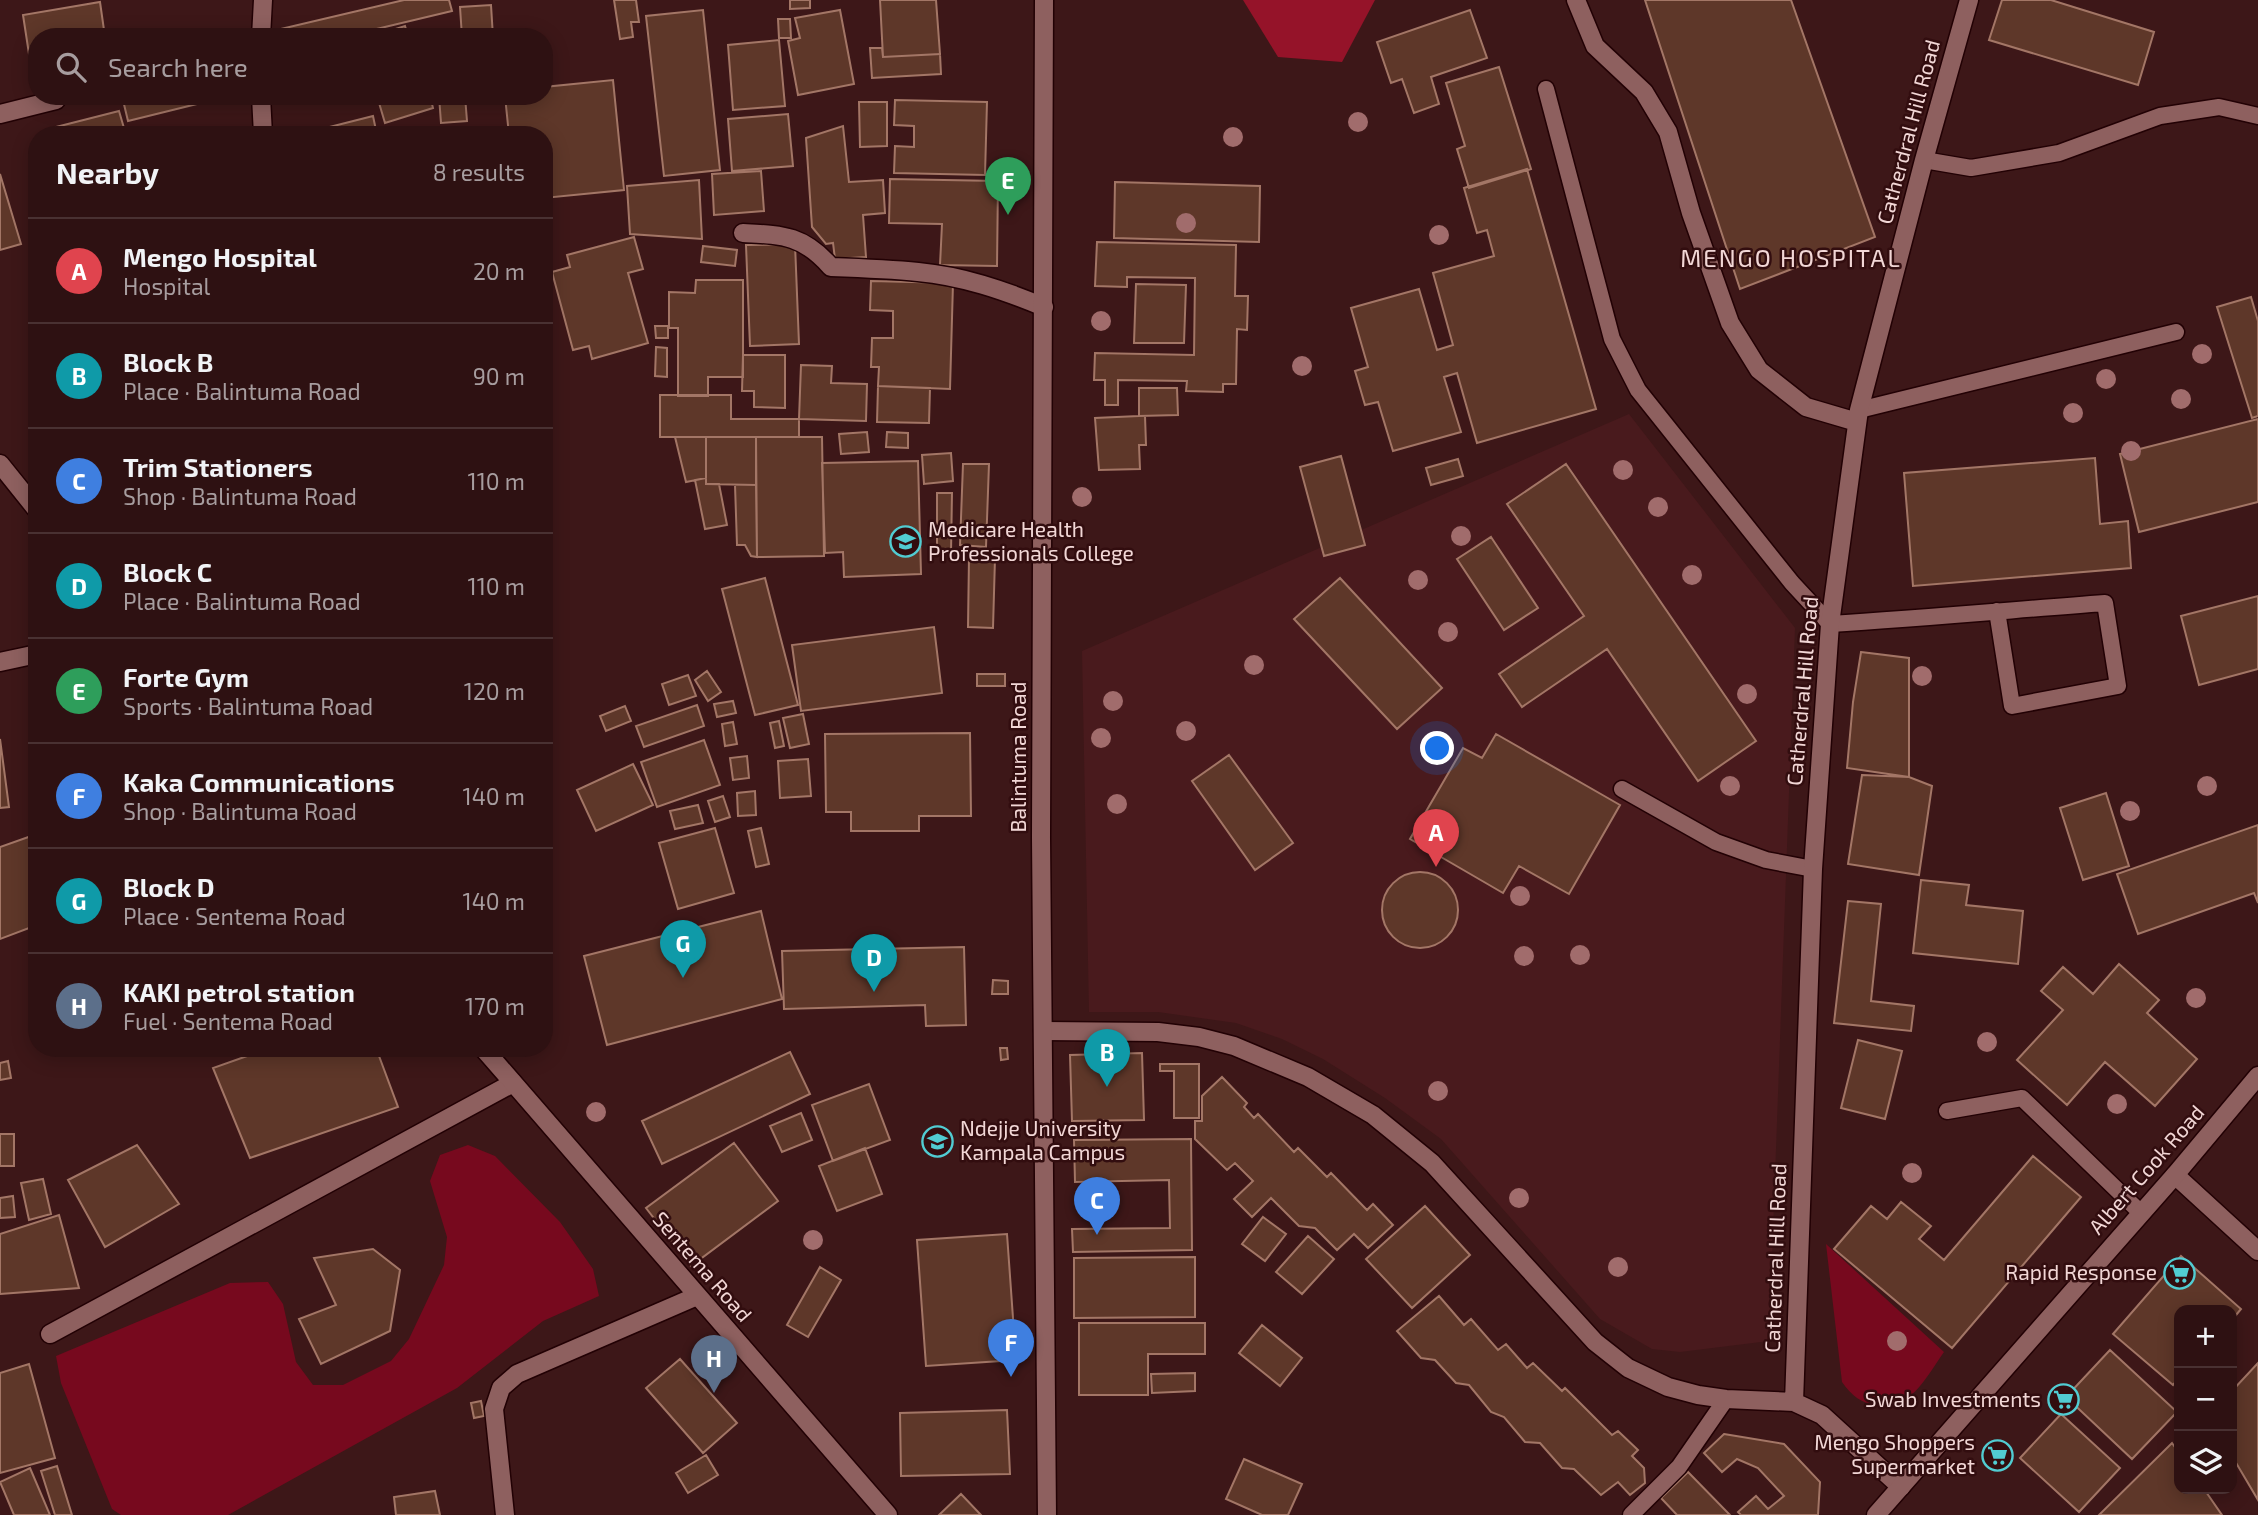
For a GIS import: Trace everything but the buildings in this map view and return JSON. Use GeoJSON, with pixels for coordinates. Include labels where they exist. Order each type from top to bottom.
{"type":"FeatureCollection","features":[{"type":"Feature","properties":{"kind":"street"},"geometry":{"type":"LineString","coordinates":[[261,28],[263,0]]}},
{"type":"Feature","properties":{"kind":"street","name":"Balintuma Road"},"geometry":{"type":"LineString","coordinates":[[1044,0],[1041,824],[1047,1515]]}},
{"type":"Feature","properties":{"kind":"street"},"geometry":{"type":"LineString","coordinates":[[1576,0],[1595,46],[1644,92],[1668,132],[1691,213],[1730,323],[1759,370],[1806,407],[1858,416]]}},
{"type":"Feature","properties":{"kind":"street","name":"Catherdral Hill Road"},"geometry":{"type":"LineString","coordinates":[[1794,1402],[1813,869],[1830,624],[1858,416],[1924,160],[1969,0]]}},
{"type":"Feature","properties":{"kind":"street"},"geometry":{"type":"LineString","coordinates":[[0,114],[36,105]]}},
{"type":"Feature","properties":{"kind":"street"},"geometry":{"type":"LineString","coordinates":[[261,105],[263,126]]}},
{"type":"Feature","properties":{"kind":"street"},"geometry":{"type":"LineString","coordinates":[[743,233],[786,235],[817,251],[831,267],[919,272],[964,280],[1006,291],[1044,307]]}},
{"type":"Feature","properties":{"kind":"street"},"geometry":{"type":"LineString","coordinates":[[0,464],[28,499]]}},
{"type":"Feature","properties":{"kind":"street"},"geometry":{"type":"LineString","coordinates":[[0,662],[28,656]]}},
{"type":"Feature","properties":{"kind":"street"},"geometry":{"type":"LineString","coordinates":[[1043,1031],[1158,1032],[1199,1037],[1234,1046],[1308,1077],[1373,1115],[1432,1163],[1595,1342],[1628,1368],[1668,1387],[1726,1399],[1794,1402],[1822,1415],[1901,1487]]}},
{"type":"Feature","properties":{"kind":"street","name":"Sentema Road"},"geometry":{"type":"LineString","coordinates":[[491,1057],[888,1515]]}},
{"type":"Feature","properties":{"kind":"street","name":"Albert Cook Road"},"geometry":{"type":"LineString","coordinates":[[1876,1515],[2175,1175],[2258,1076]]}},
{"type":"Feature","properties":{"kind":"street"},"geometry":{"type":"LineString","coordinates":[[50,1334],[513,1083]]}},
{"type":"Feature","properties":{"kind":"street"},"geometry":{"type":"LineString","coordinates":[[2175,1175],[2258,1251]]}},
{"type":"Feature","properties":{"kind":"street"},"geometry":{"type":"LineString","coordinates":[[505,1515],[494,1409],[500,1388],[517,1374],[697,1296]]}},
{"type":"Feature","properties":{"kind":"lane"},"geometry":{"type":"LineString","coordinates":[[1546,89],[1612,339],[1638,390],[1792,583],[1830,624],[1997,611],[2105,603],[2118,686],[2012,706],[1997,611]]}},
{"type":"Feature","properties":{"kind":"lane"},"geometry":{"type":"LineString","coordinates":[[1924,160],[1971,168],[2059,153],[2160,116],[2219,107],[2258,116]]}},
{"type":"Feature","properties":{"kind":"lane"},"geometry":{"type":"LineString","coordinates":[[1858,416],[2176,332]]}},
{"type":"Feature","properties":{"kind":"lane"},"geometry":{"type":"LineString","coordinates":[[1622,789],[1716,842],[1766,860],[1813,869]]}},
{"type":"Feature","properties":{"kind":"lane"},"geometry":{"type":"LineString","coordinates":[[1947,1111],[2022,1098],[2141,1213]]}},
{"type":"Feature","properties":{"kind":"lane"},"geometry":{"type":"LineString","coordinates":[[1631,1515],[1679,1467],[1726,1399]]}},
{"type":"Feature","properties":{"kind":"shaded area"},"geometry":{"type":"Polygon","coordinates":[[[1243,0],[1375,0],[1342,62],[1278,57],[1243,0]]]}},
{"type":"Feature","properties":{"kind":"shaded area"},"geometry":{"type":"Polygon","coordinates":[[[1629,414],[1795,628],[1769,1341],[1680,1352],[1652,1349],[1600,1319],[1441,1139],[1385,1098],[1323,1059],[1282,1039],[1236,1023],[1158,1012],[1089,1012],[1082,651],[1629,414]]]}},
{"type":"Feature","properties":{"kind":"shaded area"},"geometry":{"type":"Polygon","coordinates":[[[468,1145],[495,1156],[560,1222],[593,1269],[599,1296],[543,1321],[457,1388],[228,1515],[121,1515],[112,1509],[61,1383],[56,1356],[230,1283],[268,1282],[283,1304],[296,1362],[313,1385],[343,1385],[391,1361],[409,1339],[444,1265],[447,1237],[430,1181],[440,1155],[468,1145]]]}},
{"type":"Feature","properties":{"kind":"shaded area"},"geometry":{"type":"Polygon","coordinates":[[[1826,1244],[1944,1352],[1917,1390],[1900,1403],[1878,1406],[1867,1403],[1853,1395],[1842,1382],[1826,1244]]]}},
{"type":"Feature","properties":{"kind":"place","name":"Forte Gym"},"geometry":{"type":"Point","coordinates":[1008,215]}},
{"type":"Feature","properties":{"kind":"place","name":"Medicare Health Professionals College"},"geometry":{"type":"Point","coordinates":[905,542]}},
{"type":"Feature","properties":{"kind":"place","name":"Mengo Hospital"},"geometry":{"type":"Point","coordinates":[1436,867]}},
{"type":"Feature","properties":{"kind":"place","name":"Block D"},"geometry":{"type":"Point","coordinates":[683,978]}},
{"type":"Feature","properties":{"kind":"place","name":"Block C"},"geometry":{"type":"Point","coordinates":[874,992]}},
{"type":"Feature","properties":{"kind":"place","name":"Block B"},"geometry":{"type":"Point","coordinates":[1107,1087]}},
{"type":"Feature","properties":{"kind":"place","name":"Ndejje University Kampala Campus"},"geometry":{"type":"Point","coordinates":[937,1141]}},
{"type":"Feature","properties":{"kind":"place","name":"Trim Stationers"},"geometry":{"type":"Point","coordinates":[1097,1235]}},
{"type":"Feature","properties":{"kind":"place","name":"Rapid Response"},"geometry":{"type":"Point","coordinates":[2180,1273]}},
{"type":"Feature","properties":{"kind":"place","name":"Kaka Communications"},"geometry":{"type":"Point","coordinates":[1011,1377]}},
{"type":"Feature","properties":{"kind":"place","name":"KAKI petrol station"},"geometry":{"type":"Point","coordinates":[714,1393]}},
{"type":"Feature","properties":{"kind":"place","name":"Swab Investments"},"geometry":{"type":"Point","coordinates":[2064,1400]}},
{"type":"Feature","properties":{"kind":"place","name":"Mengo Shoppers Supermarket"},"geometry":{"type":"Point","coordinates":[1998,1455]}},
{"type":"Feature","properties":{"kind":"district","name":"MENGO HOSPITAL"},"geometry":{"type":"Point","coordinates":[1791,259]}}]}
